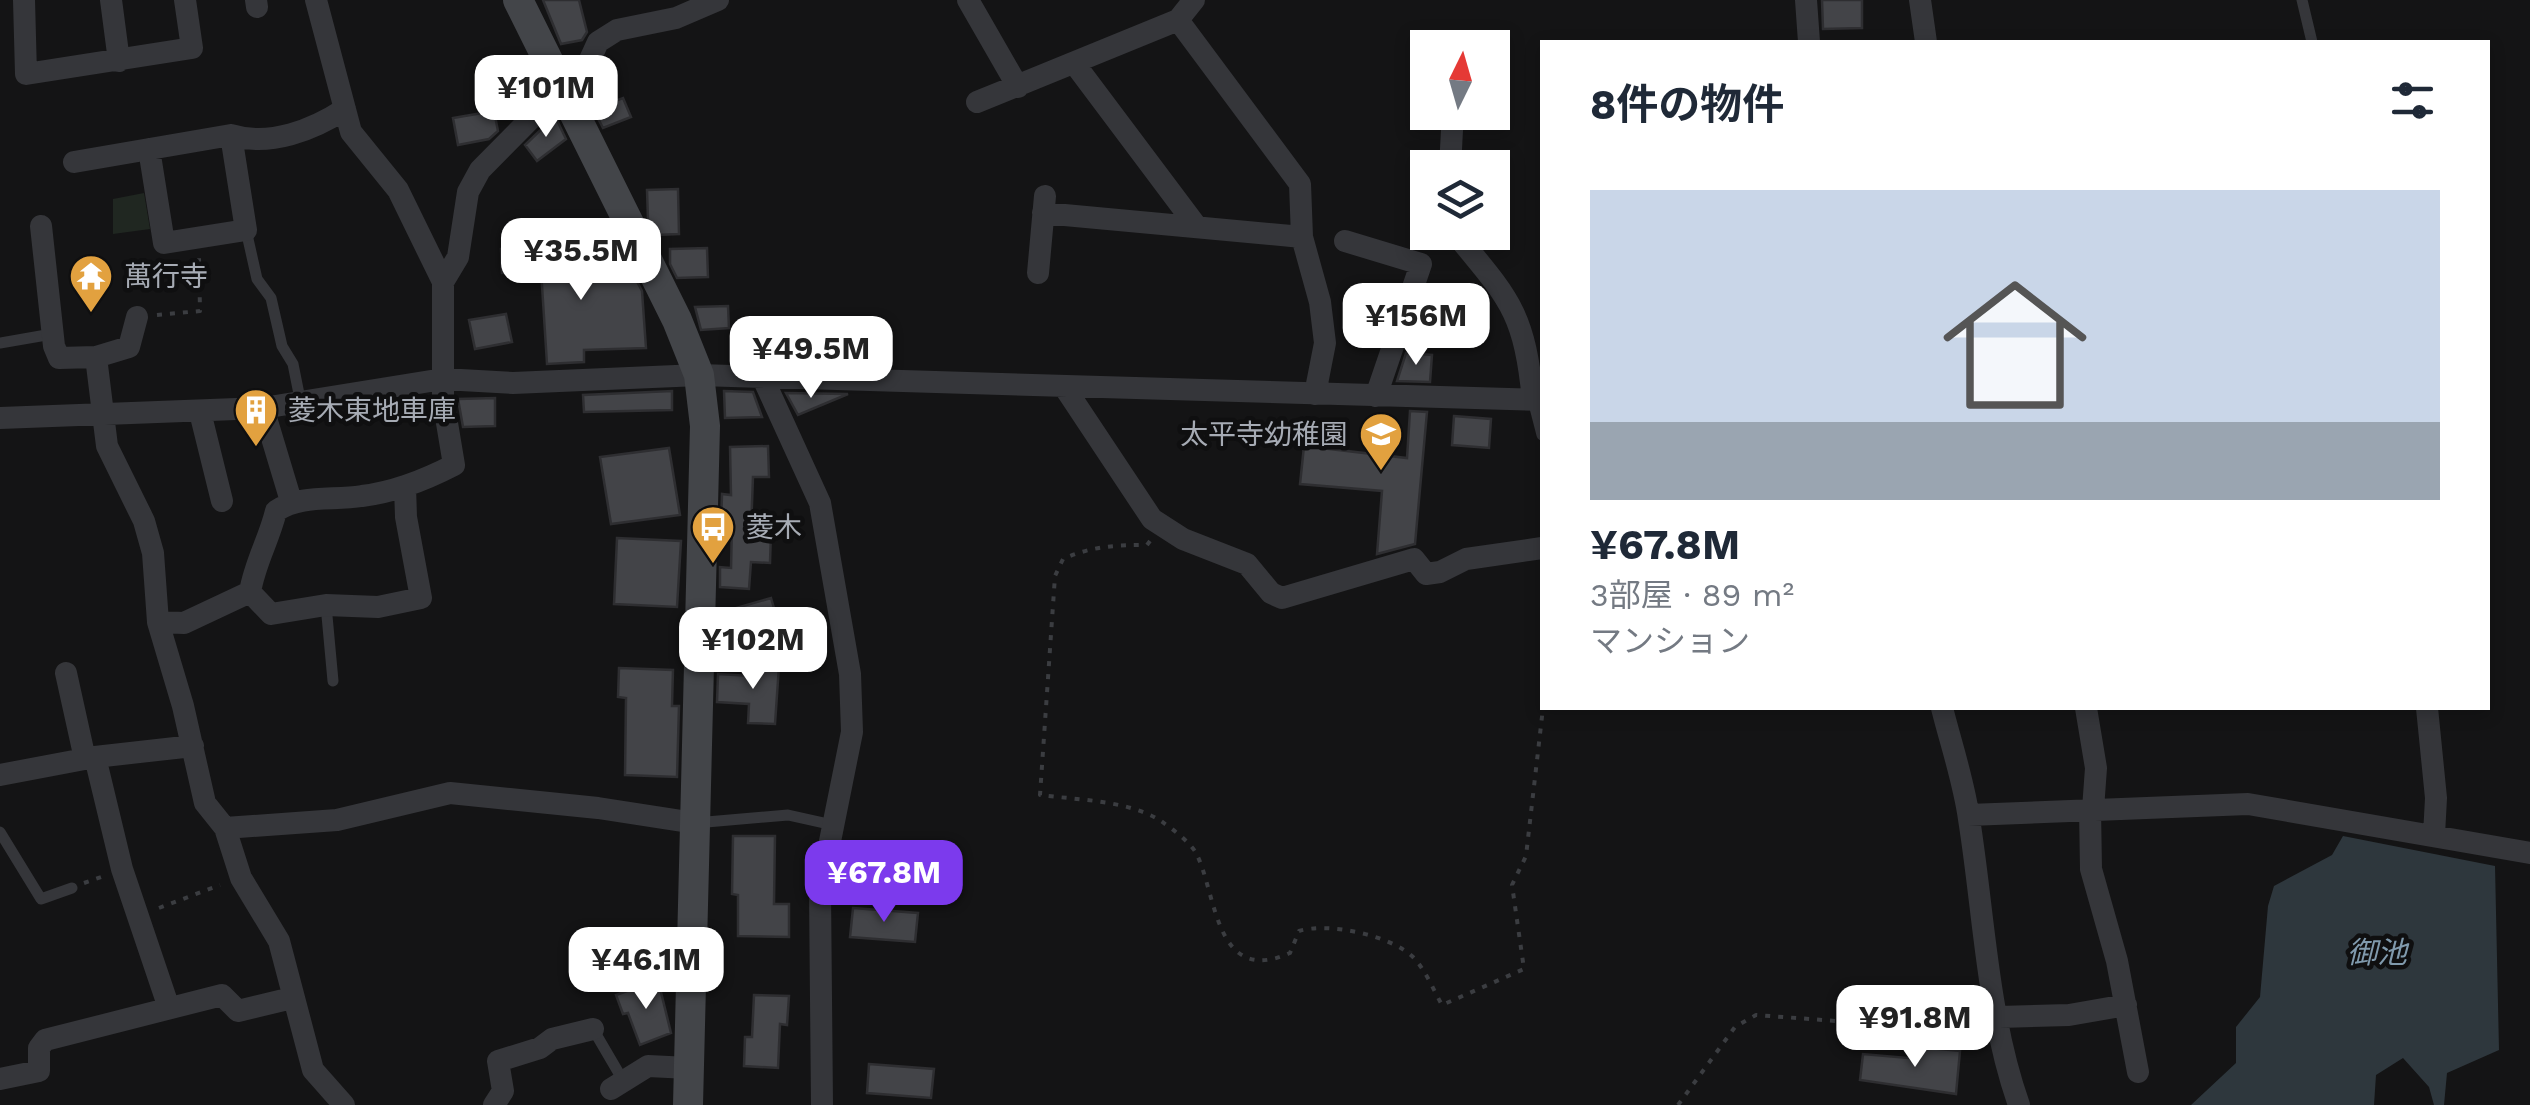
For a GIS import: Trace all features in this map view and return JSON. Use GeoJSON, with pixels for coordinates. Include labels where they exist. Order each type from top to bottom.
{"type":"FeatureCollection","features":[{"type":"Feature","properties":{"kind":"main road"},"geometry":{"type":"LineString","coordinates":[[518,0],[627,214],[698,374],[705,426],[688,1105]]}},
{"type":"Feature","properties":{"kind":"street"},"geometry":{"type":"LineString","coordinates":[[24,0],[26,74],[192,48],[185,0]]}},
{"type":"Feature","properties":{"kind":"street"},"geometry":{"type":"LineString","coordinates":[[111,0],[120,61]]}},
{"type":"Feature","properties":{"kind":"street"},"geometry":{"type":"LineString","coordinates":[[250,592],[256,560],[266,548],[276,511],[291,501],[363,496],[404,486],[454,466],[453,380],[445,338],[443,282],[398,190],[351,132],[316,0]]}},
{"type":"Feature","properties":{"kind":"street"},"geometry":{"type":"LineString","coordinates":[[443,282],[458,257],[468,192],[480,170],[562,87],[582,77],[598,42],[616,30],[676,18],[718,0]]}},
{"type":"Feature","properties":{"kind":"street"},"geometry":{"type":"LineString","coordinates":[[977,102],[1178,20],[1194,0]]}},
{"type":"Feature","properties":{"kind":"street"},"geometry":{"type":"LineString","coordinates":[[1806,0],[1808,40]]}},
{"type":"Feature","properties":{"kind":"street"},"geometry":{"type":"LineString","coordinates":[[1920,0],[1926,40]]}},
{"type":"Feature","properties":{"kind":"street"},"geometry":{"type":"LineString","coordinates":[[971,1],[1018,86]]}},
{"type":"Feature","properties":{"kind":"street"},"geometry":{"type":"LineString","coordinates":[[1178,20],[1300,184],[1302,237],[1320,302],[1324,344],[1316,394]]}},
{"type":"Feature","properties":{"kind":"street"},"geometry":{"type":"LineString","coordinates":[[1074,63],[1197,228]]}},
{"type":"Feature","properties":{"kind":"street"},"geometry":{"type":"LineString","coordinates":[[74,162],[231,135],[247,140],[314,130],[345,109]]}},
{"type":"Feature","properties":{"kind":"street"},"geometry":{"type":"LineString","coordinates":[[1451,150],[1452,130]]}},
{"type":"Feature","properties":{"kind":"street"},"geometry":{"type":"LineString","coordinates":[[149,148],[164,242],[246,230],[231,135]]}},
{"type":"Feature","properties":{"kind":"street"},"geometry":{"type":"LineString","coordinates":[[1038,273],[1044,205],[1197,228],[1302,237]]}},
{"type":"Feature","properties":{"kind":"street"},"geometry":{"type":"LineString","coordinates":[[40,226],[52,334],[59,358],[96,357],[129,347],[137,317]]}},
{"type":"Feature","properties":{"kind":"street"},"geometry":{"type":"LineString","coordinates":[[1345,241],[1421,264],[1376,396]]}},
{"type":"Feature","properties":{"kind":"street"},"geometry":{"type":"LineString","coordinates":[[0,418],[302,405],[453,380],[513,384],[568,378],[698,374],[1538,400],[1518,316],[1469,250]]}},
{"type":"Feature","properties":{"kind":"street"},"geometry":{"type":"LineString","coordinates":[[96,357],[100,414],[107,446],[144,520],[153,553],[158,622],[205,804],[225,828],[241,878],[279,941],[313,1070],[344,1105]]}},
{"type":"Feature","properties":{"kind":"street"},"geometry":{"type":"LineString","coordinates":[[762,376],[820,503],[850,674],[852,732],[820,890],[822,1105]]}},
{"type":"Feature","properties":{"kind":"street"},"geometry":{"type":"LineString","coordinates":[[1065,388],[1152,519],[1183,539],[1247,564],[1271,593],[1282,598],[1414,558],[1426,574],[1466,559],[1540,548]]}},
{"type":"Feature","properties":{"kind":"street"},"geometry":{"type":"LineString","coordinates":[[262,408],[291,501]]}},
{"type":"Feature","properties":{"kind":"street"},"geometry":{"type":"LineString","coordinates":[[200,412],[222,501]]}},
{"type":"Feature","properties":{"kind":"street"},"geometry":{"type":"LineString","coordinates":[[250,592],[272,614],[326,605],[378,606],[421,598],[404,486]]}},
{"type":"Feature","properties":{"kind":"street"},"geometry":{"type":"LineString","coordinates":[[158,622],[184,623],[250,592]]}},
{"type":"Feature","properties":{"kind":"street"},"geometry":{"type":"LineString","coordinates":[[66,674],[122,869],[169,1008]]}},
{"type":"Feature","properties":{"kind":"street"},"geometry":{"type":"LineString","coordinates":[[1943,710],[1969,815],[1999,1019],[2019,1105]]}},
{"type":"Feature","properties":{"kind":"street"},"geometry":{"type":"LineString","coordinates":[[2086,710],[2096,768],[2091,869],[2126,1005],[2138,1072]]}},
{"type":"Feature","properties":{"kind":"street"},"geometry":{"type":"LineString","coordinates":[[2428,710],[2436,798],[2434,835]]}},
{"type":"Feature","properties":{"kind":"street"},"geometry":{"type":"LineString","coordinates":[[0,776],[90,758],[193,746]]}},
{"type":"Feature","properties":{"kind":"street"},"geometry":{"type":"LineString","coordinates":[[225,828],[337,820],[450,793],[598,808],[695,823]]}},
{"type":"Feature","properties":{"kind":"street"},"geometry":{"type":"LineString","coordinates":[[1969,815],[2248,804],[2530,852]]}},
{"type":"Feature","properties":{"kind":"street"},"geometry":{"type":"LineString","coordinates":[[0,1079],[38,1071],[39,1048],[45,1040],[222,996],[238,1011],[292,998]]}},
{"type":"Feature","properties":{"kind":"street"},"geometry":{"type":"LineString","coordinates":[[1999,1019],[2069,1015],[2126,1005]]}},
{"type":"Feature","properties":{"kind":"street"},"geometry":{"type":"LineString","coordinates":[[494,1105],[504,1091],[498,1060],[540,1048],[552,1039],[593,1030]]}},
{"type":"Feature","properties":{"kind":"street"},"geometry":{"type":"LineString","coordinates":[[617,1086],[648,1066],[689,1068]]}},
{"type":"Feature","properties":{"kind":"lane"},"geometry":{"type":"LineString","coordinates":[[2302,0],[2312,40]]}},
{"type":"Feature","properties":{"kind":"lane"},"geometry":{"type":"LineString","coordinates":[[246,230],[257,279],[271,298],[302,405]]}},
{"type":"Feature","properties":{"kind":"lane"},"geometry":{"type":"LineString","coordinates":[[0,343],[52,334]]}},
{"type":"Feature","properties":{"kind":"lane"},"geometry":{"type":"LineString","coordinates":[[326,605],[334,681]]}},
{"type":"Feature","properties":{"kind":"lane"},"geometry":{"type":"LineString","coordinates":[[695,823],[788,815],[833,824]]}},
{"type":"Feature","properties":{"kind":"lane"},"geometry":{"type":"LineString","coordinates":[[0,832],[41,899],[72,888]]}},
{"type":"Feature","properties":{"kind":"lane"},"geometry":{"type":"LineString","coordinates":[[593,1030],[617,1086]]}},
{"type":"Feature","properties":{"kind":"path"},"geometry":{"type":"LineString","coordinates":[[137,317],[200,310],[198,237]]}},
{"type":"Feature","properties":{"kind":"path"},"geometry":{"type":"LineString","coordinates":[[1161,524],[1147,545],[1102,545],[1063,559],[1056,576],[1040,795],[1123,807],[1159,820],[1195,850],[1223,938],[1236,950],[1253,957],[1281,957],[1290,953],[1298,932],[1310,928],[1354,929],[1412,956],[1442,1005],[1524,969],[1512,885],[1526,856],[1543,710]]}},
{"type":"Feature","properties":{"kind":"path"},"geometry":{"type":"LineString","coordinates":[[72,888],[122,869]]}},
{"type":"Feature","properties":{"kind":"path"},"geometry":{"type":"LineString","coordinates":[[140,914],[241,878]]}},
{"type":"Feature","properties":{"kind":"path"},"geometry":{"type":"LineString","coordinates":[[1678,1105],[1735,1028],[1756,1015],[1930,1028],[1999,1019]]}},
{"type":"Feature","properties":{"kind":"shaded area"},"geometry":{"type":"Polygon","coordinates":[[[144,193],[150,229],[113,234],[113,199],[144,193]]]}},
{"type":"Feature","properties":{"kind":"water","name":"御池"},"geometry":{"type":"Polygon","coordinates":[[[2343,836],[2495,866],[2499,1050],[2447,1073],[2444,1105],[2434,1105],[2429,1087],[2403,1058],[2376,1075],[2374,1105],[2191,1105],[2236,1063],[2236,1027],[2260,997],[2268,906],[2274,886],[2332,855],[2343,836]]]}},
{"type":"Feature","properties":{"kind":"building"},"geometry":{"type":"Polygon","coordinates":[[[543,0],[579,0],[587,32],[582,40],[561,44],[543,0]]]}},
{"type":"Feature","properties":{"kind":"building"},"geometry":{"type":"Polygon","coordinates":[[[1822,0],[1862,0],[1862,28],[1823,29],[1822,0]]]}},
{"type":"Feature","properties":{"kind":"building"},"geometry":{"type":"Polygon","coordinates":[[[533,74],[537,91],[524,104],[506,109],[499,83],[533,74]]]}},
{"type":"Feature","properties":{"kind":"building"},"geometry":{"type":"Polygon","coordinates":[[[623,98],[631,117],[603,128],[593,109],[623,98]]]}},
{"type":"Feature","properties":{"kind":"building"},"geometry":{"type":"Polygon","coordinates":[[[494,111],[498,131],[489,139],[458,145],[453,118],[494,111]]]}},
{"type":"Feature","properties":{"kind":"building"},"geometry":{"type":"Polygon","coordinates":[[[555,116],[566,139],[537,161],[525,145],[555,116]]]}},
{"type":"Feature","properties":{"kind":"building"},"geometry":{"type":"Polygon","coordinates":[[[678,189],[679,234],[656,235],[648,220],[647,190],[678,189]]]}},
{"type":"Feature","properties":{"kind":"building"},"geometry":{"type":"Polygon","coordinates":[[[582,244],[585,275],[633,274],[642,291],[646,348],[584,350],[584,362],[547,364],[541,270],[502,273],[501,249],[582,244]]]}},
{"type":"Feature","properties":{"kind":"building"},"geometry":{"type":"Polygon","coordinates":[[[707,248],[708,277],[677,278],[670,264],[670,249],[707,248]]]}},
{"type":"Feature","properties":{"kind":"building"},"geometry":{"type":"Polygon","coordinates":[[[728,306],[729,328],[701,330],[695,307],[728,306]]]}},
{"type":"Feature","properties":{"kind":"building"},"geometry":{"type":"Polygon","coordinates":[[[506,314],[512,342],[475,349],[469,320],[506,314]]]}},
{"type":"Feature","properties":{"kind":"building"},"geometry":{"type":"Polygon","coordinates":[[[1406,353],[1432,355],[1430,382],[1397,381],[1406,353]]]}},
{"type":"Feature","properties":{"kind":"building"},"geometry":{"type":"Polygon","coordinates":[[[672,391],[672,410],[584,412],[583,395],[672,391]]]}},
{"type":"Feature","properties":{"kind":"building"},"geometry":{"type":"Polygon","coordinates":[[[724,391],[753,392],[762,417],[725,418],[724,391]]]}},
{"type":"Feature","properties":{"kind":"building"},"geometry":{"type":"Polygon","coordinates":[[[786,393],[848,394],[798,415],[786,393]]]}},
{"type":"Feature","properties":{"kind":"building"},"geometry":{"type":"Polygon","coordinates":[[[495,398],[495,426],[463,427],[458,399],[495,398]]]}},
{"type":"Feature","properties":{"kind":"building"},"geometry":{"type":"Polygon","coordinates":[[[1410,411],[1427,412],[1415,544],[1377,554],[1382,491],[1300,484],[1304,446],[1407,458],[1410,411]]]}},
{"type":"Feature","properties":{"kind":"building"},"geometry":{"type":"Polygon","coordinates":[[[1454,416],[1491,419],[1489,448],[1452,445],[1454,416]]]}},
{"type":"Feature","properties":{"kind":"building"},"geometry":{"type":"Polygon","coordinates":[[[768,446],[769,477],[753,477],[751,531],[771,532],[770,563],[751,562],[749,589],[720,587],[720,567],[731,568],[732,525],[721,525],[722,494],[731,495],[730,447],[768,446]]]}},
{"type":"Feature","properties":{"kind":"building"},"geometry":{"type":"Polygon","coordinates":[[[669,448],[680,515],[611,524],[600,457],[669,448]]]}},
{"type":"Feature","properties":{"kind":"building"},"geometry":{"type":"Polygon","coordinates":[[[617,538],[681,541],[677,607],[614,604],[617,538]]]}},
{"type":"Feature","properties":{"kind":"building"},"geometry":{"type":"Polygon","coordinates":[[[771,598],[779,625],[721,642],[719,613],[771,598]]]}},
{"type":"Feature","properties":{"kind":"building"},"geometry":{"type":"Polygon","coordinates":[[[751,664],[779,666],[775,724],[748,723],[749,704],[717,702],[718,674],[751,676],[751,664]]]}},
{"type":"Feature","properties":{"kind":"building"},"geometry":{"type":"Polygon","coordinates":[[[619,668],[673,670],[672,706],[679,706],[677,777],[625,775],[626,698],[618,697],[619,668]]]}},
{"type":"Feature","properties":{"kind":"building"},"geometry":{"type":"Polygon","coordinates":[[[733,836],[775,836],[774,904],[789,904],[789,937],[738,936],[738,895],[732,894],[733,836]]]}},
{"type":"Feature","properties":{"kind":"building"},"geometry":{"type":"Polygon","coordinates":[[[853,908],[918,913],[915,942],[850,937],[853,908]]]}},
{"type":"Feature","properties":{"kind":"building"},"geometry":{"type":"Polygon","coordinates":[[[658,980],[671,1033],[640,1045],[628,1013],[623,1014],[616,995],[658,980]]]}},
{"type":"Feature","properties":{"kind":"building"},"geometry":{"type":"Polygon","coordinates":[[[754,995],[789,996],[787,1025],[780,1024],[778,1068],[744,1066],[745,1037],[752,1037],[754,995]]]}},
{"type":"Feature","properties":{"kind":"building"},"geometry":{"type":"Polygon","coordinates":[[[1920,1047],[1960,1051],[1956,1094],[1860,1080],[1863,1054],[1919,1059],[1920,1047]]]}},
{"type":"Feature","properties":{"kind":"building"},"geometry":{"type":"Polygon","coordinates":[[[869,1064],[934,1069],[931,1098],[867,1093],[869,1064]]]}},
{"type":"Feature","properties":{"kind":"place","name":"萬行寺"},"geometry":{"type":"Point","coordinates":[91,314]}},
{"type":"Feature","properties":{"kind":"place","name":"菱木東地車庫"},"geometry":{"type":"Point","coordinates":[256,448]}},
{"type":"Feature","properties":{"kind":"place","name":"太平寺幼稚園"},"geometry":{"type":"Point","coordinates":[1381,472]}},
{"type":"Feature","properties":{"kind":"place","name":"菱木"},"geometry":{"type":"Point","coordinates":[713,565]}}]}
